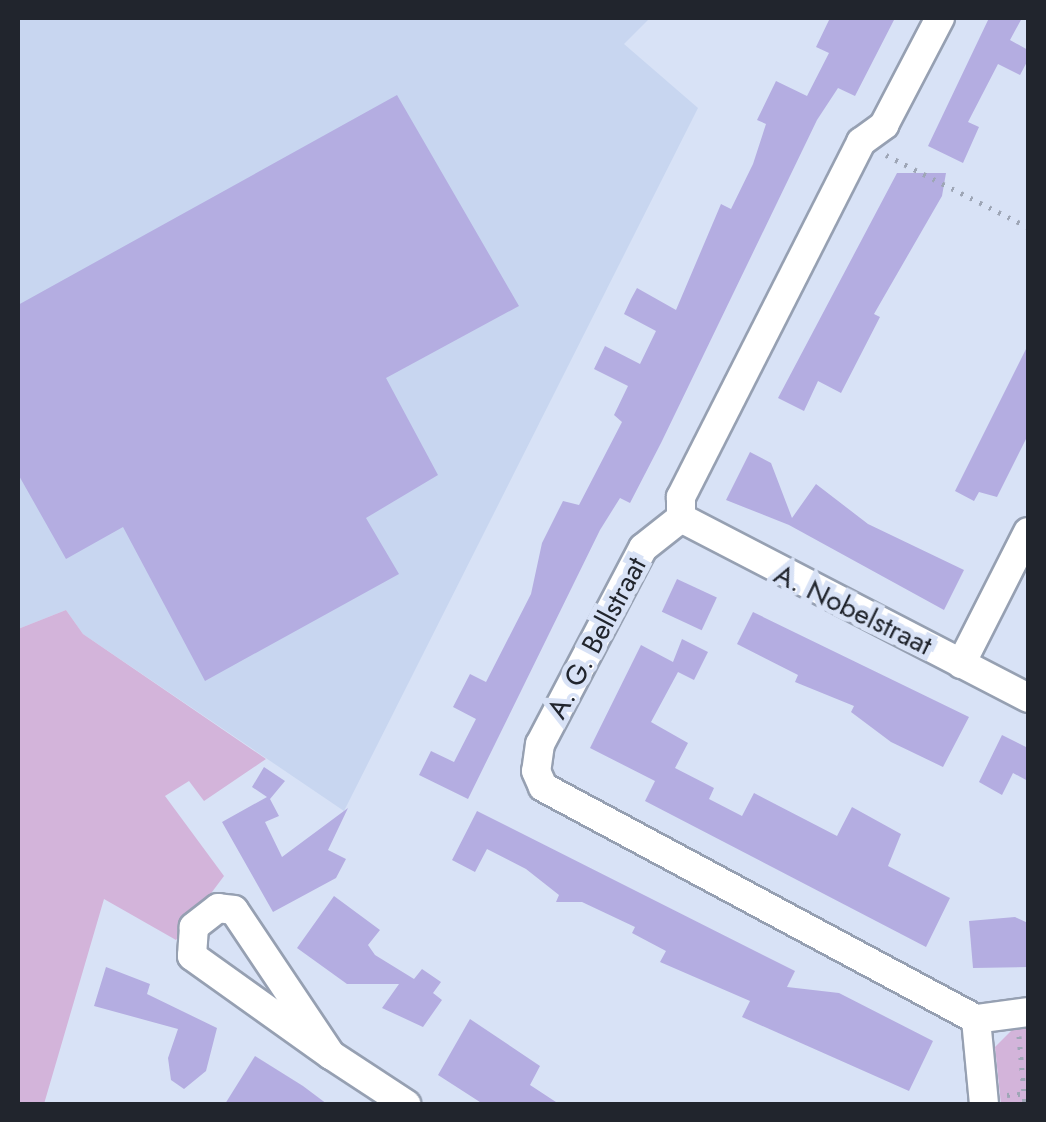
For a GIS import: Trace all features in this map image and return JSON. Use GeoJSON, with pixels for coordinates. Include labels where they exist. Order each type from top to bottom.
{"type":"FeatureCollection","features":[{"type":"Feature","properties":{"kind":"street"},"geometry":{"type":"LineString","coordinates":[[681,518],[680,497],[861,142],[884,126],[940,18]]}},
{"type":"Feature","properties":{"kind":"street","name":"A. Nobelstraat"},"geometry":{"type":"LineString","coordinates":[[681,518],[1028,698]]}},
{"type":"Feature","properties":{"kind":"street","name":"A. G. Bellstraat"},"geometry":{"type":"LineString","coordinates":[[681,518],[644,548],[540,744],[536,771],[543,787],[976,1019]]}},
{"type":"Feature","properties":{"kind":"street"},"geometry":{"type":"LineString","coordinates":[[961,664],[1028,532]]}},
{"type":"Feature","properties":{"kind":"street"},"geometry":{"type":"LineString","coordinates":[[331,1054],[234,910],[218,908],[194,927],[192,956],[331,1054],[406,1104]]}},
{"type":"Feature","properties":{"kind":"street"},"geometry":{"type":"LineString","coordinates":[[984,1104],[976,1019],[1023,1012]]}},
{"type":"Feature","properties":{"kind":"path"},"geometry":{"type":"LineString","coordinates":[[861,142],[1028,227]]}},
{"type":"Feature","properties":{"kind":"path"},"geometry":{"type":"LineString","coordinates":[[1023,1012],[1024,1104]]}},
{"type":"Feature","properties":{"kind":"shaded area"},"geometry":{"type":"Polygon","coordinates":[[[18,18],[650,18],[624,44],[698,108],[344,811],[83,634],[66,610],[18,629],[18,18]]]}},
{"type":"Feature","properties":{"kind":"shaded area"},"geometry":{"type":"Polygon","coordinates":[[[66,610],[83,634],[266,759],[204,801],[189,781],[165,796],[224,876],[176,940],[104,899],[44,1104],[18,1104],[18,629],[66,610]]]}},
{"type":"Feature","properties":{"kind":"shaded area"},"geometry":{"type":"Polygon","coordinates":[[[1013,1029],[1028,1029],[1028,1104],[1001,1104],[995,1047],[1013,1029]]]}},
{"type":"Feature","properties":{"kind":"building"},"geometry":{"type":"Polygon","coordinates":[[[830,18],[895,18],[855,96],[838,88],[817,120],[661,443],[630,503],[620,498],[600,530],[468,799],[419,775],[431,751],[454,762],[476,719],[453,707],[470,674],[486,682],[531,594],[542,543],[563,501],[579,505],[622,422],[614,415],[628,386],[594,369],[605,346],[640,364],[656,331],[624,314],[637,288],[676,310],[721,204],[731,209],[753,164],[766,124],[757,120],[776,81],[807,96],[829,53],[816,47],[830,18]]]}},
{"type":"Feature","properties":{"kind":"building"},"geometry":{"type":"Polygon","coordinates":[[[989,18],[1022,18],[1010,40],[1028,50],[1028,60],[1020,75],[998,64],[968,122],[979,127],[963,163],[928,146],[989,18]]]}},
{"type":"Feature","properties":{"kind":"building"},"geometry":{"type":"Polygon","coordinates":[[[397,95],[519,306],[386,378],[438,475],[366,518],[399,574],[205,681],[123,527],[66,559],[18,474],[18,305],[397,95]]]}},
{"type":"Feature","properties":{"kind":"building"},"geometry":{"type":"Polygon","coordinates":[[[897,173],[946,173],[942,196],[874,314],[880,317],[841,393],[818,381],[804,411],[778,398],[897,173]]]}},
{"type":"Feature","properties":{"kind":"building"},"geometry":{"type":"Polygon","coordinates":[[[1028,345],[1028,435],[997,497],[979,492],[974,501],[955,491],[1028,345]]]}},
{"type":"Feature","properties":{"kind":"building"},"geometry":{"type":"Polygon","coordinates":[[[750,452],[771,463],[792,518],[816,484],[868,524],[964,570],[944,610],[789,525],[726,500],[750,452]]]}},
{"type":"Feature","properties":{"kind":"building"},"geometry":{"type":"Polygon","coordinates":[[[677,579],[717,598],[702,630],[662,612],[677,579]]]}},
{"type":"Feature","properties":{"kind":"building"},"geometry":{"type":"Polygon","coordinates":[[[753,612],[969,717],[943,767],[891,742],[851,712],[854,706],[795,682],[798,675],[737,644],[753,612]]]}},
{"type":"Feature","properties":{"kind":"building"},"geometry":{"type":"Polygon","coordinates":[[[682,639],[708,652],[694,680],[678,672],[651,722],[688,743],[675,768],[714,788],[709,799],[742,816],[754,793],[837,836],[852,807],[901,834],[888,866],[950,898],[926,947],[645,801],[655,781],[590,748],[641,645],[673,662],[682,639]]]}},
{"type":"Feature","properties":{"kind":"building"},"geometry":{"type":"Polygon","coordinates":[[[1002,735],[1028,748],[1028,781],[1013,773],[1002,795],[979,782],[1002,735]]]}},
{"type":"Feature","properties":{"kind":"building"},"geometry":{"type":"Polygon","coordinates":[[[264,767],[285,781],[270,799],[279,816],[265,822],[282,857],[348,808],[328,850],[346,859],[336,878],[273,912],[222,822],[267,797],[252,787],[264,767]]]}},
{"type":"Feature","properties":{"kind":"building"},"geometry":{"type":"Polygon","coordinates":[[[477,811],[795,971],[787,987],[839,993],[933,1041],[909,1091],[742,1017],[750,1001],[660,962],[666,951],[632,933],[635,927],[582,902],[556,902],[559,895],[526,869],[487,849],[475,872],[452,860],[477,811]]]}},
{"type":"Feature","properties":{"kind":"building"},"geometry":{"type":"Polygon","coordinates":[[[334,896],[380,930],[368,945],[375,955],[414,979],[422,969],[441,982],[433,993],[442,1000],[423,1027],[382,1008],[399,984],[347,984],[297,948],[334,896]]]}},
{"type":"Feature","properties":{"kind":"building"},"geometry":{"type":"Polygon","coordinates":[[[1015,917],[1028,923],[1028,967],[973,968],[969,921],[1015,917]]]}},
{"type":"Feature","properties":{"kind":"building"},"geometry":{"type":"Polygon","coordinates":[[[106,967],[150,984],[147,994],[217,1028],[206,1071],[184,1089],[171,1080],[168,1058],[178,1029],[94,1006],[106,967]]]}},
{"type":"Feature","properties":{"kind":"building"},"geometry":{"type":"Polygon","coordinates":[[[470,1019],[540,1066],[530,1085],[559,1104],[483,1104],[438,1075],[470,1019]]]}},
{"type":"Feature","properties":{"kind":"building"},"geometry":{"type":"Polygon","coordinates":[[[255,1056],[303,1086],[327,1104],[225,1104],[255,1056]]]}}]}
